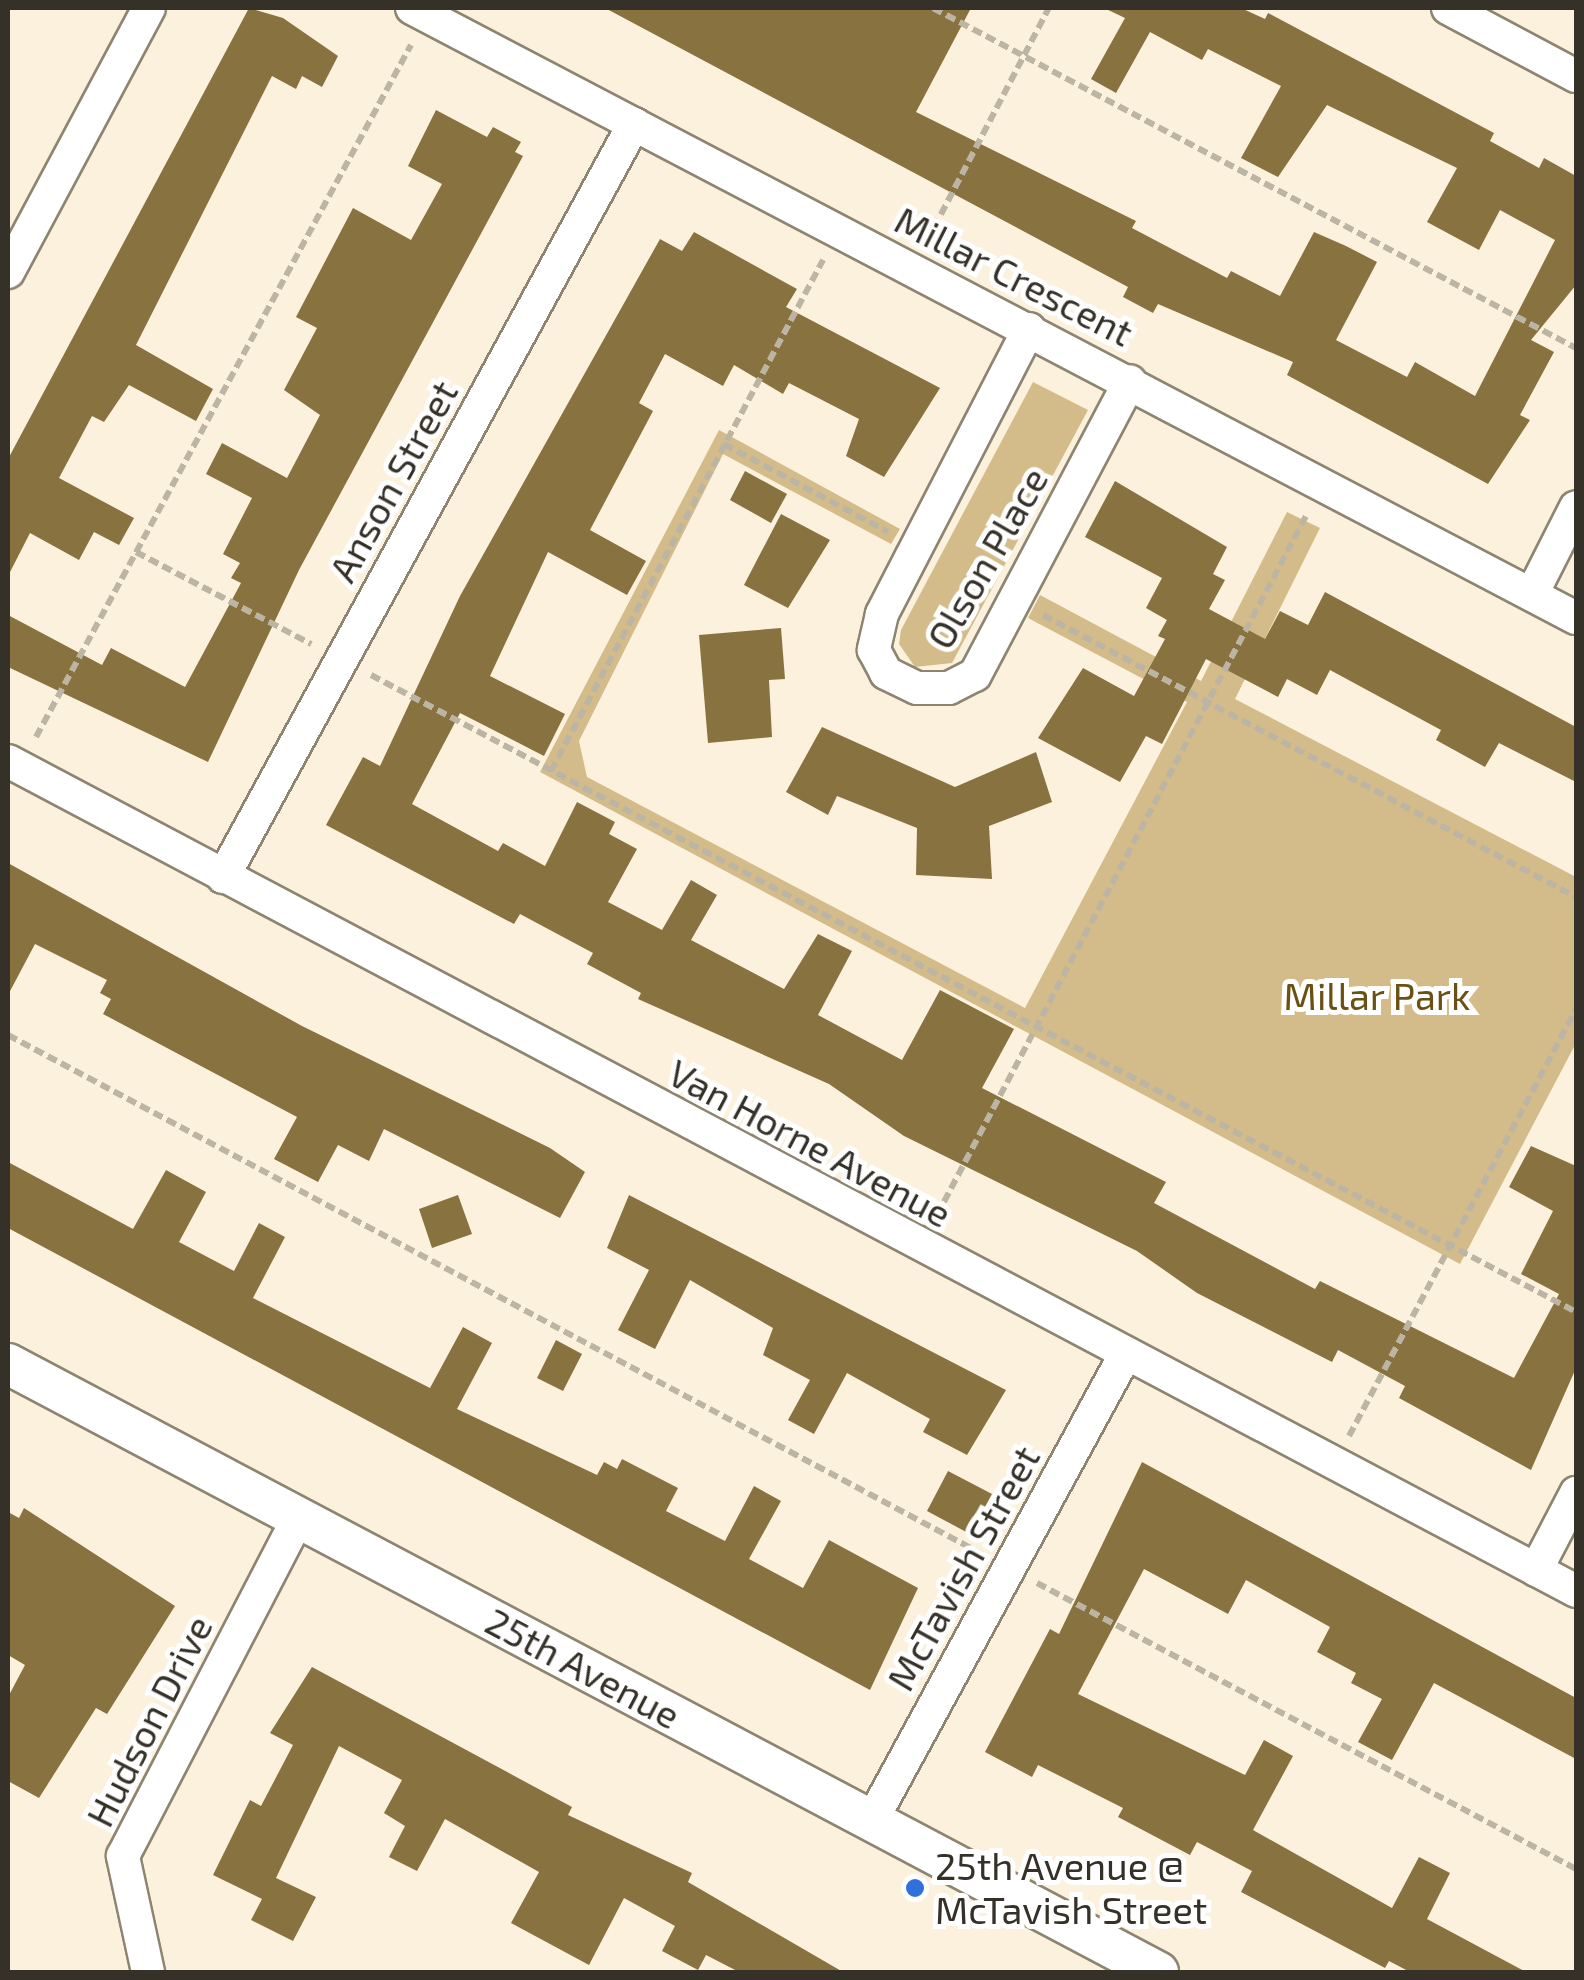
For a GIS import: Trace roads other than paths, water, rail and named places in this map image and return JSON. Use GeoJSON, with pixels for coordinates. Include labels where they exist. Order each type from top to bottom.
{"type":"FeatureCollection","features":[{"type":"Feature","properties":{"kind":"street"},"geometry":{"type":"LineString","coordinates":[[8,272],[149,8]]}},
{"type":"Feature","properties":{"kind":"street"},"geometry":{"type":"LineString","coordinates":[[1448,8],[1576,76]]}},
{"type":"Feature","properties":{"kind":"street","name":"Millar Crescent"},"geometry":{"type":"LineString","coordinates":[[420,11],[1576,618]]}},
{"type":"Feature","properties":{"kind":"street","name":"Anson Street"},"geometry":{"type":"LineString","coordinates":[[222,877],[634,124]]}},
{"type":"Feature","properties":{"kind":"street","name":"Olson Place"},"geometry":{"type":"LineString","coordinates":[[1028,329],[916,547],[877,634],[874,650],[886,673],[917,688],[949,688],[975,675],[1130,381]]}},
{"type":"Feature","properties":{"kind":"street"},"geometry":{"type":"LineString","coordinates":[[1532,594],[1576,506]]}},
{"type":"Feature","properties":{"kind":"street","name":"Van Horne Avenue"},"geometry":{"type":"LineString","coordinates":[[14,764],[1125,1356],[1576,1591]]}},
{"type":"Feature","properties":{"kind":"street","name":"McTavish Street"},"geometry":{"type":"LineString","coordinates":[[872,1820],[1125,1356]]}},
{"type":"Feature","properties":{"kind":"street","name":"25th Avenue"},"geometry":{"type":"LineString","coordinates":[[8,1364],[1158,1972]]}},
{"type":"Feature","properties":{"kind":"street"},"geometry":{"type":"LineString","coordinates":[[1536,1570],[1576,1493]]}},
{"type":"Feature","properties":{"kind":"street","name":"Hudson Drive"},"geometry":{"type":"LineString","coordinates":[[148,1972],[123,1856],[299,1517]]}},
{"type":"Feature","properties":{"kind":"place","name":"25th Avenue @ McTavish Street"},"geometry":{"type":"Point","coordinates":[915,1888]}},
{"type":"Feature","properties":{"kind":"park label","name":"Millar Park"},"geometry":{"type":"Point","coordinates":[1377,996]}}]}
